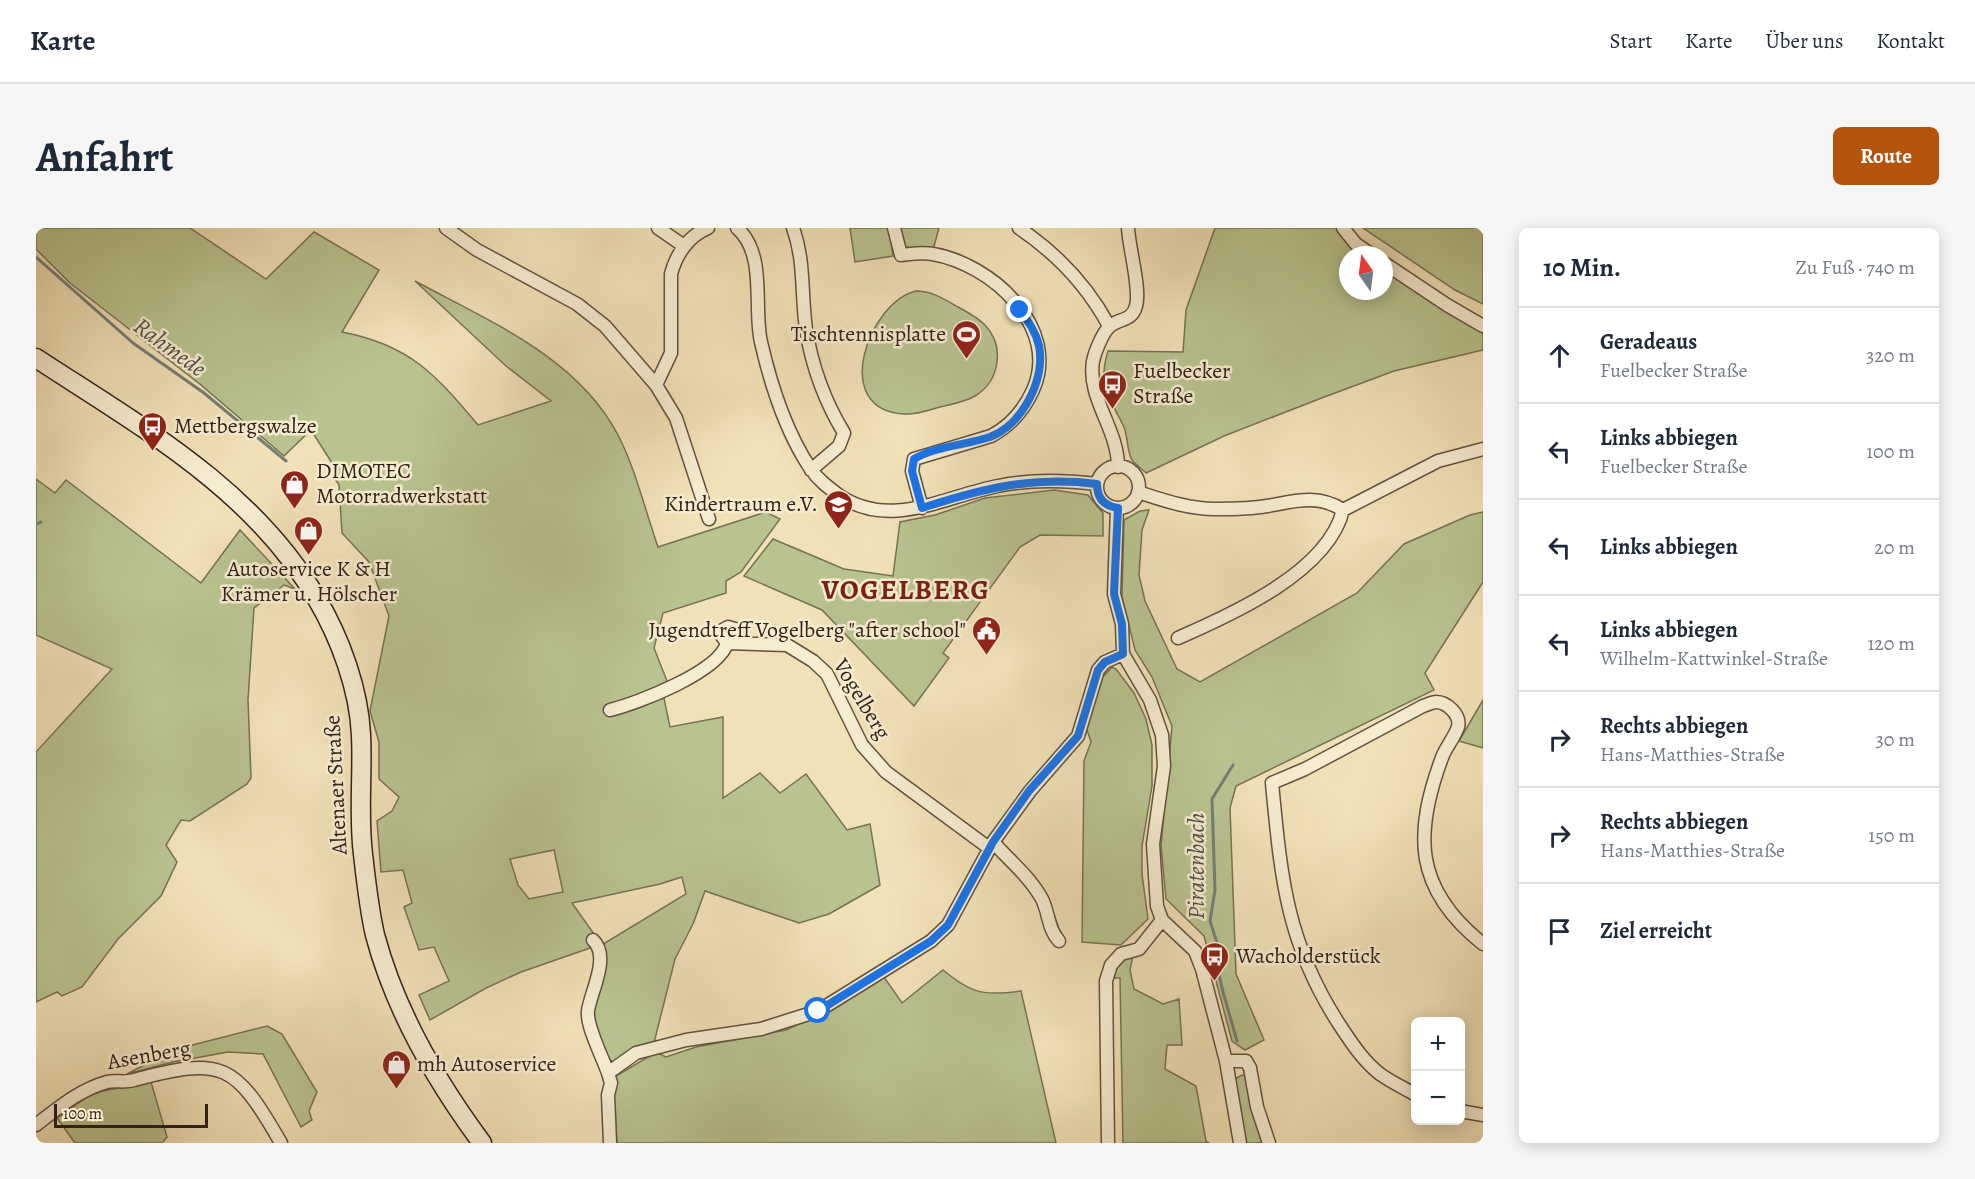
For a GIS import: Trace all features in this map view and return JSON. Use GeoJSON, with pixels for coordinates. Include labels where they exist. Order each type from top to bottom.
{"type":"FeatureCollection","features":[{"type":"Feature","properties":{"kind":"main road","name":"Altenaer Straße"},"geometry":{"type":"LineString","coordinates":[[36,358],[163,440],[204,474],[254,517],[292,560],[319,601],[342,655],[357,701],[361,732],[363,851],[371,913],[379,948],[398,998],[431,1067],[482,1143]]}},
{"type":"Feature","properties":{"kind":"street"},"geometry":{"type":"LineString","coordinates":[[446,228],[477,250],[577,304],[605,326],[656,385],[676,418],[709,519]]}},
{"type":"Feature","properties":{"kind":"street"},"geometry":{"type":"LineString","coordinates":[[657,228],[684,246]]}},
{"type":"Feature","properties":{"kind":"street"},"geometry":{"type":"LineString","coordinates":[[656,385],[671,354],[671,274],[684,246],[708,228]]}},
{"type":"Feature","properties":{"kind":"street"},"geometry":{"type":"LineString","coordinates":[[738,228],[743,232],[754,260],[760,338],[774,389],[792,438],[811,470],[828,488],[845,500],[892,512],[922,508],[957,496],[1025,481],[1071,480],[1097,484]]}},
{"type":"Feature","properties":{"kind":"street"},"geometry":{"type":"LineString","coordinates":[[792,228],[802,262],[806,328],[812,357],[822,392],[844,433],[838,446],[811,470]]}},
{"type":"Feature","properties":{"kind":"street"},"geometry":{"type":"LineString","coordinates":[[894,228],[897,249],[901,255],[933,254],[950,259],[995,283],[1009,296],[1032,326],[1041,355],[1037,379],[1029,399],[1003,430],[991,436],[914,459],[912,471],[922,508]]}},
{"type":"Feature","properties":{"kind":"street"},"geometry":{"type":"LineString","coordinates":[[1019,228],[1039,241],[1067,268],[1102,312],[1109,326]]}},
{"type":"Feature","properties":{"kind":"street"},"geometry":{"type":"LineString","coordinates":[[1118,467],[1116,442],[1092,385],[1094,359],[1109,326],[1131,316],[1137,302],[1128,228]]}},
{"type":"Feature","properties":{"kind":"street"},"geometry":{"type":"LineString","coordinates":[[1342,228],[1359,246]]}},
{"type":"Feature","properties":{"kind":"street"},"geometry":{"type":"LineString","coordinates":[[1393,269],[1483,326]]}},
{"type":"Feature","properties":{"kind":"street"},"geometry":{"type":"LineString","coordinates":[[1178,638],[1234,613],[1275,588],[1318,553],[1339,526],[1343,510],[1438,461],[1483,449]]}},
{"type":"Feature","properties":{"kind":"street"},"geometry":{"type":"LineString","coordinates":[[1118,467],[1134,475],[1138,492],[1130,504],[1118,508],[1110,507],[1100,498],[1097,484],[1102,474],[1118,467]]}},
{"type":"Feature","properties":{"kind":"street"},"geometry":{"type":"LineString","coordinates":[[1138,492],[1170,503],[1202,508],[1247,508],[1301,499],[1331,502],[1343,510]]}},
{"type":"Feature","properties":{"kind":"street"},"geometry":{"type":"LineString","coordinates":[[1118,508],[1114,594],[1122,624],[1123,654],[1128,668],[1150,700],[1162,735],[1164,766],[1153,844],[1157,906],[1162,920],[1195,951],[1209,987],[1226,1061],[1240,1143]]}},
{"type":"Feature","properties":{"kind":"street","name":"Vogelberg"},"geometry":{"type":"LineString","coordinates":[[610,710],[672,688],[722,656],[727,643],[787,645],[813,661],[827,674],[862,745],[886,772],[991,845]]}},
{"type":"Feature","properties":{"kind":"street"},"geometry":{"type":"LineString","coordinates":[[608,1073],[636,1053],[686,1041],[790,1022],[818,1011],[870,981],[931,941],[948,925],[991,845],[1029,791],[1078,736],[1098,670],[1105,662],[1123,654]]}},
{"type":"Feature","properties":{"kind":"street"},"geometry":{"type":"LineString","coordinates":[[1411,1092],[1379,1073],[1356,1050],[1326,1004],[1303,958],[1292,926],[1277,851],[1272,783],[1436,702],[1455,713],[1458,726],[1437,773],[1426,821],[1424,851],[1432,885],[1443,903],[1453,916],[1483,944]]}},
{"type":"Feature","properties":{"kind":"street"},"geometry":{"type":"LineString","coordinates":[[991,845],[1036,889],[1043,902],[1053,935],[1059,941]]}},
{"type":"Feature","properties":{"kind":"street"},"geometry":{"type":"LineString","coordinates":[[1108,1143],[1106,981],[1111,965],[1121,954],[1139,949],[1162,920]]}},
{"type":"Feature","properties":{"kind":"street"},"geometry":{"type":"LineString","coordinates":[[593,940],[598,946],[600,971],[587,1015],[610,1083],[608,1095],[610,1143]]}},
{"type":"Feature","properties":{"kind":"street"},"geometry":{"type":"LineString","coordinates":[[1226,1061],[1246,1061],[1250,1068],[1257,1107],[1269,1143]]}},
{"type":"Feature","properties":{"kind":"street","name":"Asenberg"},"geometry":{"type":"LineString","coordinates":[[36,1125],[76,1095],[101,1084],[129,1082],[175,1069],[200,1066],[225,1073],[243,1086],[254,1098],[281,1143]]}},
{"type":"Feature","properties":{"kind":"street"},"geometry":{"type":"LineString","coordinates":[[1465,1112],[1483,1115]]}},
{"type":"Feature","properties":{"kind":"green space"},"geometry":{"type":"Polygon","coordinates":[[[36,228],[190,228],[266,279],[314,232],[379,270],[342,332],[386,345],[419,364],[448,391],[478,425],[551,401],[506,366],[415,281],[529,344],[579,384],[601,408],[618,435],[635,476],[658,547],[766,512],[780,519],[741,572],[726,581],[726,593],[663,613],[654,648],[669,686],[662,689],[670,727],[723,717],[723,798],[760,773],[780,793],[806,774],[847,830],[870,824],[880,885],[829,914],[799,923],[705,891],[693,924],[675,959],[654,1043],[614,1062],[609,1060],[589,1013],[600,946],[686,894],[682,877],[572,903],[594,934],[596,946],[521,972],[486,988],[430,1020],[419,995],[449,981],[434,947],[419,950],[404,907],[412,903],[403,870],[381,872],[377,821],[392,811],[399,797],[379,779],[379,742],[370,711],[389,616],[369,562],[342,533],[339,485],[328,468],[332,463],[311,430],[284,456],[201,385],[70,283],[36,249],[36,228]],[[554,850],[510,859],[518,885],[529,899],[563,892],[554,850]]]}},
{"type":"Feature","properties":{"kind":"green space"},"geometry":{"type":"Polygon","coordinates":[[[850,228],[889,228],[893,256],[855,262],[850,228]]]}},
{"type":"Feature","properties":{"kind":"green space"},"geometry":{"type":"Polygon","coordinates":[[[898,228],[939,228],[933,250],[904,247],[898,228]]]}},
{"type":"Feature","properties":{"kind":"green space"},"geometry":{"type":"Polygon","coordinates":[[[1215,228],[1336,228],[1354,246],[1339,246],[1339,300],[1393,300],[1393,275],[1483,331],[1483,350],[1394,371],[1224,436],[1146,473],[1130,457],[1124,427],[1107,391],[1105,363],[1108,351],[1183,352],[1186,310],[1215,228]]]}},
{"type":"Feature","properties":{"kind":"green space"},"geometry":{"type":"Polygon","coordinates":[[[1363,228],[1483,228],[1483,304],[1455,290],[1393,248],[1393,246],[1363,228]]]}},
{"type":"Feature","properties":{"kind":"green space"},"geometry":{"type":"Polygon","coordinates":[[[916,291],[938,296],[982,322],[991,333],[995,343],[997,363],[990,382],[975,396],[922,412],[904,414],[881,408],[868,395],[862,376],[864,355],[872,334],[884,314],[899,299],[916,291]]]}},
{"type":"Feature","properties":{"kind":"green space"},"geometry":{"type":"Polygon","coordinates":[[[36,479],[55,493],[66,480],[201,583],[240,530],[295,589],[284,585],[254,608],[248,700],[251,778],[247,784],[190,821],[181,820],[166,845],[177,862],[161,896],[118,939],[82,987],[62,996],[57,992],[36,1002],[36,752],[112,669],[36,635],[36,479]]]}},
{"type":"Feature","properties":{"kind":"green space"},"geometry":{"type":"Polygon","coordinates":[[[1054,490],[1088,495],[1103,513],[1103,536],[1040,535],[1020,547],[943,653],[949,658],[914,706],[822,610],[744,576],[773,539],[844,569],[893,576],[900,522],[935,515],[985,498],[1054,490]]]}},
{"type":"Feature","properties":{"kind":"green space"},"geometry":{"type":"Polygon","coordinates":[[[1149,510],[1142,530],[1139,575],[1145,601],[1177,669],[1200,682],[1357,593],[1404,544],[1470,515],[1483,512],[1483,582],[1425,673],[1434,690],[1236,786],[1230,808],[1236,974],[1264,1040],[1245,1050],[1232,1041],[1204,936],[1166,899],[1161,846],[1172,726],[1152,677],[1135,650],[1122,597],[1124,520],[1140,511],[1149,510]]]}},
{"type":"Feature","properties":{"kind":"green space"},"geometry":{"type":"Polygon","coordinates":[[[1112,667],[1134,693],[1146,719],[1152,745],[1152,786],[1142,846],[1142,874],[1148,919],[1121,945],[1082,942],[1084,761],[1091,742],[1086,727],[1101,679],[1112,667]]]}},
{"type":"Feature","properties":{"kind":"green space"},"geometry":{"type":"Polygon","coordinates":[[[1483,700],[1483,748],[1459,741],[1483,700]]]}},
{"type":"Feature","properties":{"kind":"green space"},"geometry":{"type":"Polygon","coordinates":[[[1133,955],[1130,970],[1134,989],[1163,1004],[1179,999],[1182,1045],[1167,1045],[1165,1069],[1196,1086],[1206,1141],[1209,1143],[1123,1143],[1120,978],[1111,978],[1120,959],[1133,955]]]}},
{"type":"Feature","properties":{"kind":"green space"},"geometry":{"type":"Polygon","coordinates":[[[943,970],[971,989],[988,993],[1021,991],[1056,1143],[617,1143],[613,1078],[656,1052],[666,1057],[696,1047],[786,1030],[820,1014],[884,977],[902,1003],[943,970]]]}},
{"type":"Feature","properties":{"kind":"green space"},"geometry":{"type":"Polygon","coordinates":[[[267,1026],[282,1034],[317,1092],[309,1111],[312,1120],[301,1127],[263,1054],[228,1052],[173,1062],[127,1074],[173,1050],[267,1026]]]}},
{"type":"Feature","properties":{"kind":"green space"},"geometry":{"type":"Polygon","coordinates":[[[1242,1075],[1248,1077],[1265,1143],[1244,1143],[1235,1079],[1242,1075]]]}},
{"type":"Feature","properties":{"kind":"green space"},"geometry":{"type":"Polygon","coordinates":[[[151,1082],[167,1137],[162,1143],[75,1143],[57,1118],[87,1097],[102,1091],[151,1082]]]}},
{"type":"Feature","properties":{"kind":"waterway","name":"Rahmede"},"geometry":{"type":"LineString","coordinates":[[36,257],[133,343],[204,393],[286,461]]}},
{"type":"Feature","properties":{"kind":"waterway"},"geometry":{"type":"LineString","coordinates":[[36,524],[41,522]]}},
{"type":"Feature","properties":{"kind":"waterway","name":"Piratenbach"},"geometry":{"type":"LineString","coordinates":[[1233,765],[1212,799],[1215,890],[1210,921],[1219,949],[1216,962],[1237,1041]]}},
{"type":"Feature","properties":{"kind":"place","name":"Tischtennisplatte"},"geometry":{"type":"Point","coordinates":[967,360]}},
{"type":"Feature","properties":{"kind":"place","name":"Fuelbecker Straße"},"geometry":{"type":"Point","coordinates":[1112,410]}},
{"type":"Feature","properties":{"kind":"place","name":"Mettbergswalze"},"geometry":{"type":"Point","coordinates":[153,452]}},
{"type":"Feature","properties":{"kind":"place","name":"DIMOTEC Motorradwerkstatt"},"geometry":{"type":"Point","coordinates":[295,510]}},
{"type":"Feature","properties":{"kind":"place","name":"Kindertraum e.V."},"geometry":{"type":"Point","coordinates":[839,530]}},
{"type":"Feature","properties":{"kind":"place","name":"Autoservice K & H Krämer u. Hölscher"},"geometry":{"type":"Point","coordinates":[309,556]}},
{"type":"Feature","properties":{"kind":"place","name":"Jugendtreff Vogelberg \"after school\""},"geometry":{"type":"Point","coordinates":[987,656]}},
{"type":"Feature","properties":{"kind":"place","name":"Wacholderstück"},"geometry":{"type":"Point","coordinates":[1215,982]}},
{"type":"Feature","properties":{"kind":"place","name":"mh Autoservice"},"geometry":{"type":"Point","coordinates":[396,1090]}},
{"type":"Feature","properties":{"kind":"district","name":"VOGELBERG"},"geometry":{"type":"Point","coordinates":[906,590]}},
{"type":"Feature","properties":{"kind":"route"},"geometry":{"type":"LineString","coordinates":[[818,1011],[870,981],[931,941],[948,925],[968,892],[993,842],[1029,791],[1078,736],[1093,680],[1098,670],[1105,662],[1123,654],[1122,624],[1114,594],[1114,551],[1118,508],[1104,503],[1097,491],[1097,484],[1071,480],[1025,481],[957,496],[922,508],[912,471],[914,459],[991,436],[1003,430],[1018,416],[1029,399],[1039,372],[1041,355],[1032,326],[1020,310]]}}]}
